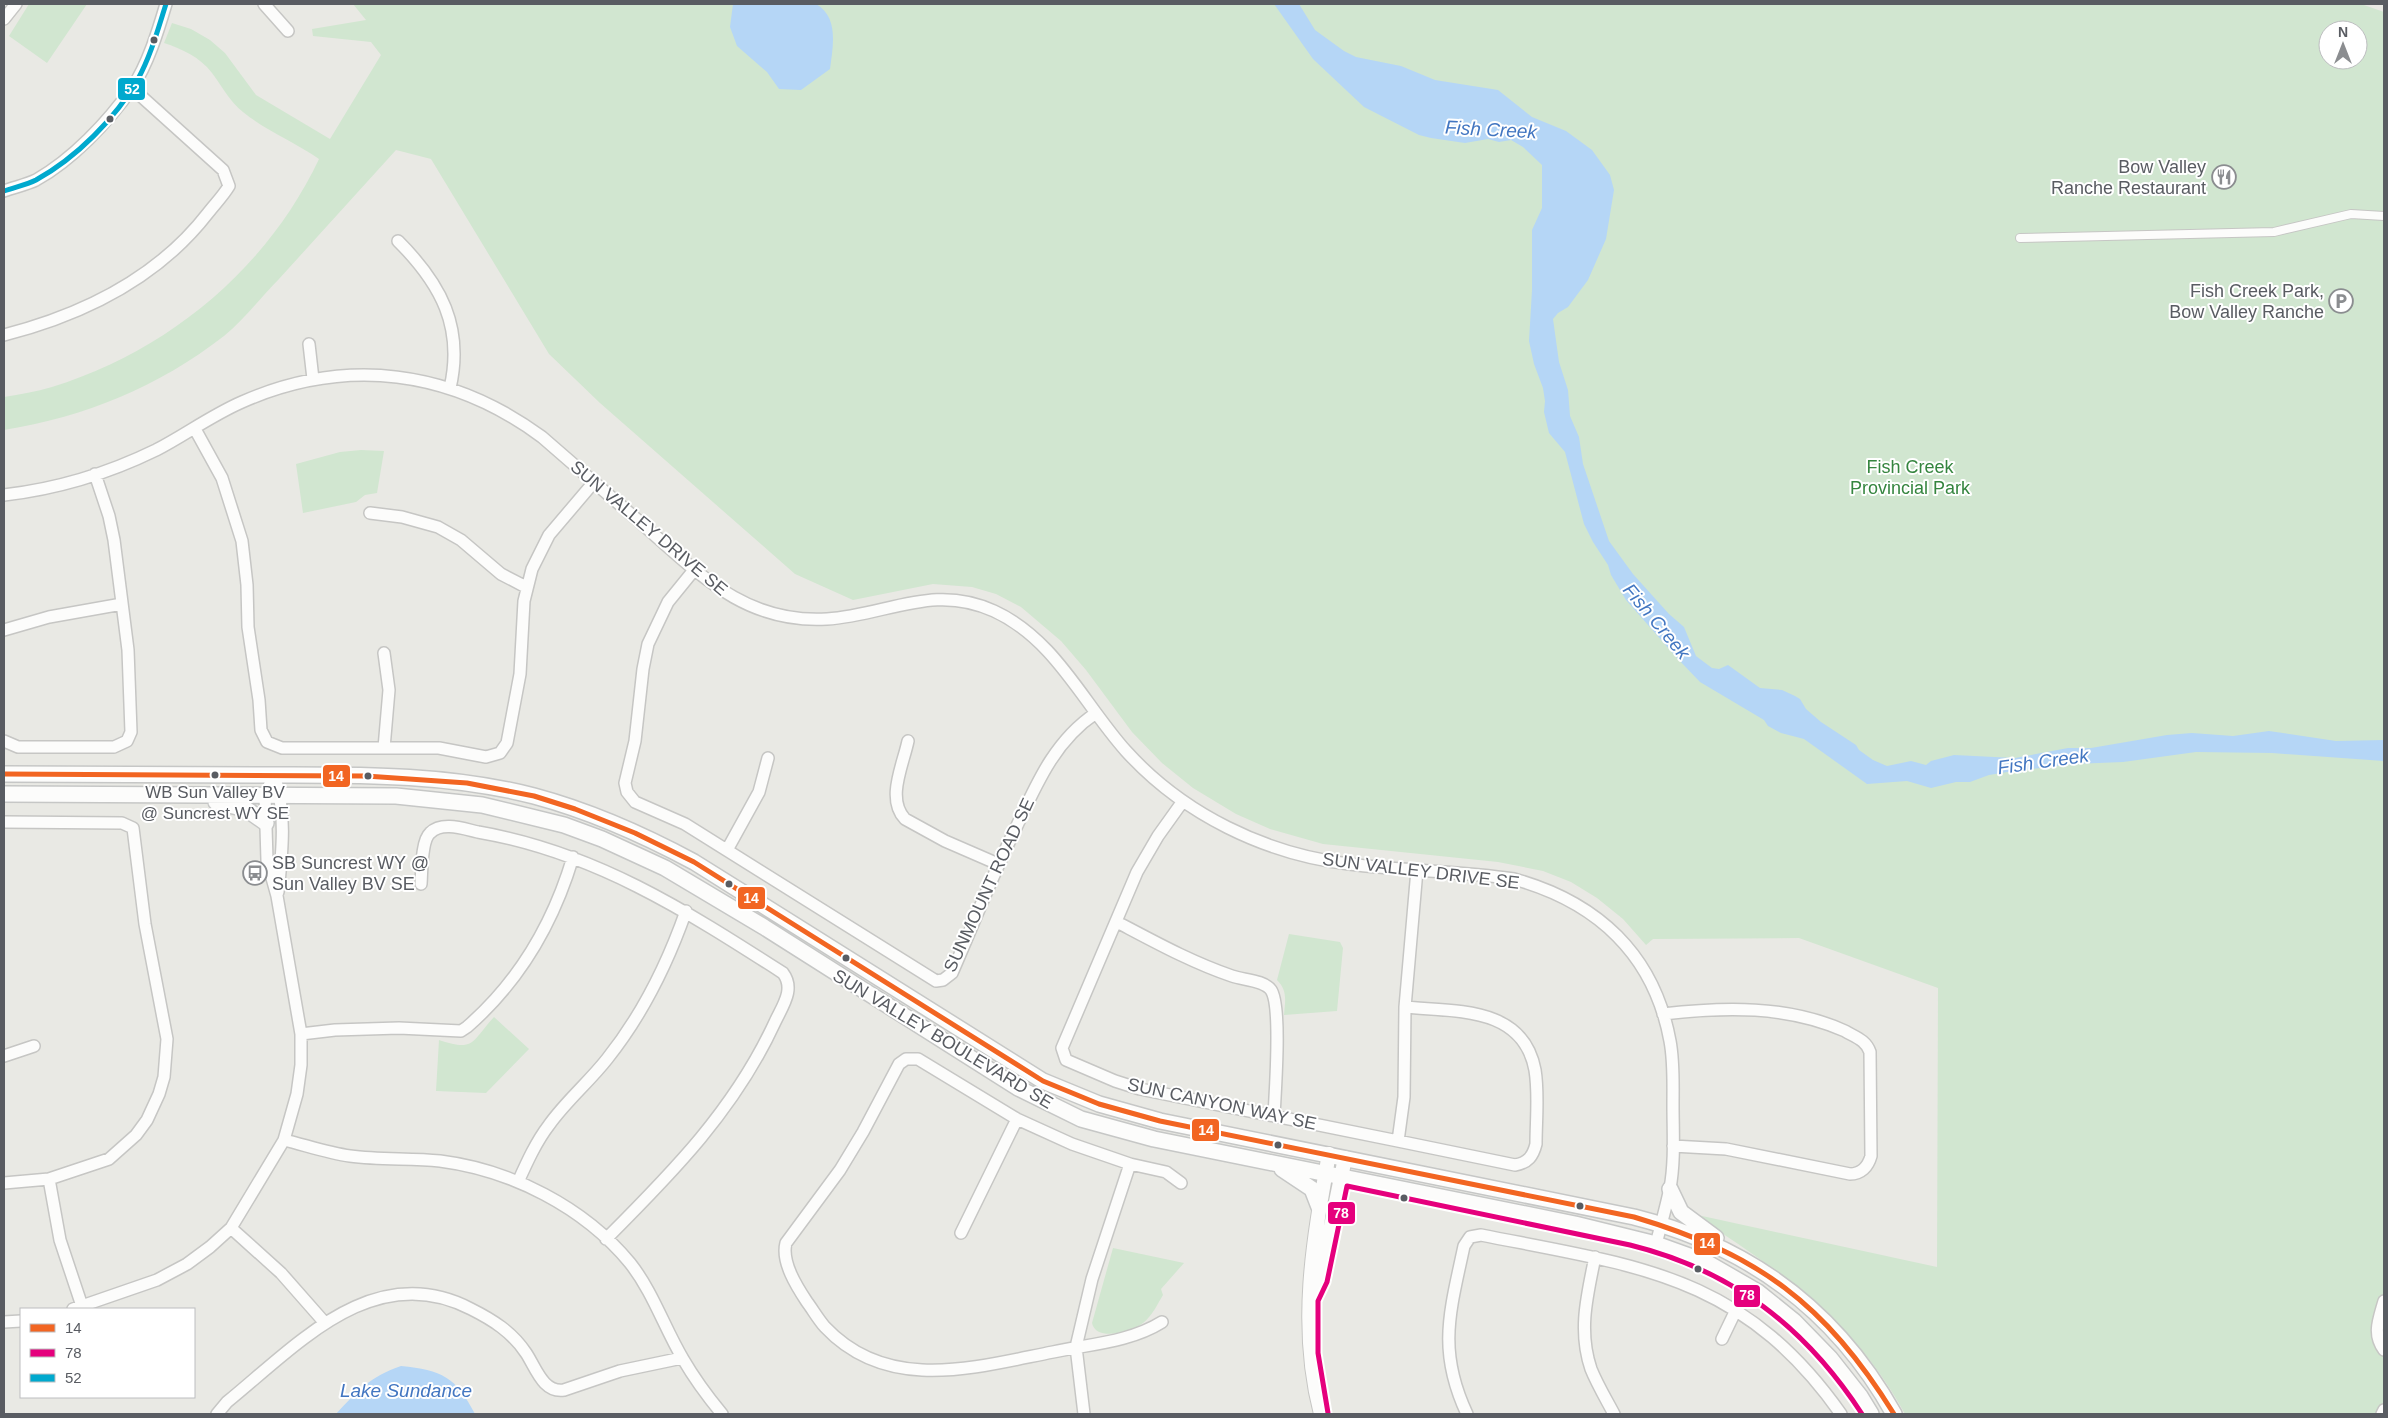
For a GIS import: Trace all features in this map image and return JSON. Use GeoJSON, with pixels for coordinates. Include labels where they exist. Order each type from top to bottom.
{"type":"FeatureCollection","features":[{"type":"Feature","properties":{"kind":"main road","name":"SUN VALLEY BOULEVARD SE"},"geometry":{"type":"LineString","coordinates":[[4,774],[392,776],[454,781],[533,796],[593,814],[640,833],[702,866],[1062,1090],[1099,1104],[1140,1116],[1661,1224],[1732,1252],[1785,1287],[1836,1333],[1865,1369],[1894,1414]]}},
{"type":"Feature","properties":{"kind":"main road","name":"SUN VALLEY BOULEVARD SE"},"geometry":{"type":"LineString","coordinates":[[4,794],[396,796],[459,802],[540,818],[602,839],[665,868],[1018,1088],[1061,1111],[1081,1119],[1126,1132],[1272,1164],[1522,1212],[1656,1244],[1706,1262],[1734,1277],[1770,1301],[1806,1332],[1830,1358],[1860,1396],[1871,1414]]}},
{"type":"Feature","properties":{"kind":"main road"},"geometry":{"type":"LineString","coordinates":[[177,794],[238,806],[252,812],[266,823]]}},
{"type":"Feature","properties":{"kind":"main road"},"geometry":{"type":"LineString","coordinates":[[1272,1164],[1312,1189],[1319,1207]]}},
{"type":"Feature","properties":{"kind":"main road"},"geometry":{"type":"LineString","coordinates":[[1670,1189],[1681,1212],[1732,1252]]}},
{"type":"Feature","properties":{"kind":"street"},"geometry":{"type":"LineString","coordinates":[[4,19],[16,4]]}},
{"type":"Feature","properties":{"kind":"street"},"geometry":{"type":"LineString","coordinates":[[4,191],[34,181],[58,167],[85,143],[132,88],[158,31],[166,4]]}},
{"type":"Feature","properties":{"kind":"street"},"geometry":{"type":"LineString","coordinates":[[264,4],[288,31]]}},
{"type":"Feature","properties":{"kind":"street"},"geometry":{"type":"LineString","coordinates":[[4,335],[52,322],[85,308],[130,284],[162,261],[194,231],[229,186],[224,170],[132,88]]}},
{"type":"Feature","properties":{"kind":"street"},"geometry":{"type":"LineString","coordinates":[[2020,238],[2274,232],[2351,214],[2384,216]]}},
{"type":"Feature","properties":{"kind":"street"},"geometry":{"type":"LineString","coordinates":[[398,241],[428,276],[450,316],[455,346],[450,388]]}},
{"type":"Feature","properties":{"kind":"street"},"geometry":{"type":"LineString","coordinates":[[309,344],[313,379]]}},
{"type":"Feature","properties":{"kind":"street","name":"SUN VALLEY DRIVE SE"},"geometry":{"type":"LineString","coordinates":[[4,496],[27,492],[95,474],[154,450],[248,399],[274,389],[313,379],[348,375],[389,376],[450,388],[490,404],[522,422],[713,586],[748,606],[773,614],[798,618],[845,617],[929,599],[956,600],[981,606],[1017,624],[1043,646],[1072,679],[1128,753],[1183,801],[1233,830],[1289,852],[1350,864],[1514,879],[1569,899],[1607,926],[1628,948],[1648,979],[1663,1014],[1671,1042],[1673,1066],[1673,1146],[1670,1189],[1656,1244]]}},
{"type":"Feature","properties":{"kind":"street"},"geometry":{"type":"LineString","coordinates":[[195,428],[222,478],[242,540],[247,585],[249,635],[259,700],[260,730],[270,745],[282,748],[438,748],[486,757],[494,756],[504,749],[520,674],[522,614],[526,587],[538,554],[550,535],[594,482]]}},
{"type":"Feature","properties":{"kind":"street"},"geometry":{"type":"LineString","coordinates":[[4,741],[18,747],[118,746],[127,740],[132,729],[130,679],[113,532],[95,474]]}},
{"type":"Feature","properties":{"kind":"street"},"geometry":{"type":"LineString","coordinates":[[370,513],[402,517],[438,527],[461,540],[501,574],[526,587]]}},
{"type":"Feature","properties":{"kind":"street","name":"SUNMOUNT ROAD SE"},"geometry":{"type":"LineString","coordinates":[[694,570],[668,602],[648,644],[643,669],[635,741],[625,789],[635,802],[684,824],[932,979],[940,981],[947,979],[952,973],[998,864],[1048,762],[1068,736],[1081,723],[1096,713]]}},
{"type":"Feature","properties":{"kind":"street"},"geometry":{"type":"LineString","coordinates":[[4,630],[57,615],[122,604]]}},
{"type":"Feature","properties":{"kind":"street"},"geometry":{"type":"LineString","coordinates":[[384,653],[389,690],[384,748]]}},
{"type":"Feature","properties":{"kind":"street"},"geometry":{"type":"LineString","coordinates":[[908,741],[896,795],[900,814],[905,819],[945,840],[998,864]]}},
{"type":"Feature","properties":{"kind":"street"},"geometry":{"type":"LineString","coordinates":[[727,850],[759,792],[768,758]]}},
{"type":"Feature","properties":{"kind":"street"},"geometry":{"type":"LineString","coordinates":[[274,775],[281,795],[282,859],[277,896]]}},
{"type":"Feature","properties":{"kind":"street"},"geometry":{"type":"LineString","coordinates":[[49,1179],[60,1240],[79,1308],[172,1272],[199,1256],[230,1228],[284,1140],[297,1094],[302,1034],[277,896],[266,860],[265,795],[274,775]]}},
{"type":"Feature","properties":{"kind":"street","name":"SUN CANYON WAY SE"},"geometry":{"type":"LineString","coordinates":[[1183,801],[1158,836],[1138,872],[1063,1044],[1062,1052],[1066,1060],[1115,1081],[1140,1089],[1515,1165],[1528,1160],[1533,1155],[1536,1144],[1535,1072],[1530,1054],[1518,1035],[1498,1020],[1481,1014],[1406,1007]]}},
{"type":"Feature","properties":{"kind":"street"},"geometry":{"type":"LineString","coordinates":[[4,822],[122,823],[133,828],[145,924],[167,1039],[164,1077],[147,1120],[136,1135],[109,1159],[49,1179],[4,1183]]}},
{"type":"Feature","properties":{"kind":"street"},"geometry":{"type":"LineString","coordinates":[[421,884],[426,839],[432,831],[447,827],[490,834],[573,857],[634,883],[686,911],[783,973],[788,981],[789,990],[758,1057],[727,1106],[676,1168],[606,1239]]}},
{"type":"Feature","properties":{"kind":"street"},"geometry":{"type":"LineString","coordinates":[[302,1034],[399,1028],[461,1030],[467,1027],[507,988],[538,942],[556,907],[573,857]]}},
{"type":"Feature","properties":{"kind":"street"},"geometry":{"type":"LineString","coordinates":[[1398,1141],[1406,1073],[1406,1007],[1417,870]]}},
{"type":"Feature","properties":{"kind":"street"},"geometry":{"type":"LineString","coordinates":[[518,1182],[537,1143],[550,1123],[606,1061],[640,1013],[668,960],[686,911]]}},
{"type":"Feature","properties":{"kind":"street"},"geometry":{"type":"LineString","coordinates":[[1117,922],[1173,952],[1210,968],[1261,983],[1270,988],[1273,995],[1277,1035],[1274,1116]]}},
{"type":"Feature","properties":{"kind":"street"},"geometry":{"type":"LineString","coordinates":[[1663,1014],[1696,1010],[1748,1010],[1795,1015],[1829,1025],[1860,1039],[1870,1052],[1871,1156],[1868,1164],[1858,1173],[1850,1174],[1726,1149],[1673,1146]]}},
{"type":"Feature","properties":{"kind":"street"},"geometry":{"type":"LineString","coordinates":[[4,1056],[34,1046]]}},
{"type":"Feature","properties":{"kind":"street"},"geometry":{"type":"LineString","coordinates":[[1162,1322],[1147,1331],[1124,1338],[966,1369],[909,1369],[884,1364],[856,1351],[825,1327],[805,1298],[785,1258],[784,1249],[788,1239],[840,1170],[864,1132],[897,1067],[902,1061],[910,1058],[918,1059],[1017,1118],[1072,1144],[1130,1164],[1166,1172],[1181,1183]]}},
{"type":"Feature","properties":{"kind":"street"},"geometry":{"type":"LineString","coordinates":[[961,1233],[1017,1118]]}},
{"type":"Feature","properties":{"kind":"street"},"geometry":{"type":"LineString","coordinates":[[284,1140],[348,1156],[460,1164],[518,1182],[564,1206],[606,1239],[629,1262],[653,1298],[682,1358],[722,1414]]}},
{"type":"Feature","properties":{"kind":"street"},"geometry":{"type":"LineString","coordinates":[[1320,1414],[1310,1354],[1310,1269],[1329,1154]]}},
{"type":"Feature","properties":{"kind":"street"},"geometry":{"type":"LineString","coordinates":[[1310,1299],[1320,1280],[1345,1158]]}},
{"type":"Feature","properties":{"kind":"street"},"geometry":{"type":"LineString","coordinates":[[1084,1414],[1076,1347],[1092,1279],[1130,1164]]}},
{"type":"Feature","properties":{"kind":"street"},"geometry":{"type":"LineString","coordinates":[[230,1228],[281,1273],[325,1323]]}},
{"type":"Feature","properties":{"kind":"street"},"geometry":{"type":"LineString","coordinates":[[1467,1414],[1454,1384],[1448,1344],[1464,1246],[1470,1237],[1481,1235],[1595,1257],[1636,1267],[1678,1281],[1736,1310],[1788,1350],[1818,1383],[1841,1414]]}},
{"type":"Feature","properties":{"kind":"street"},"geometry":{"type":"LineString","coordinates":[[1595,1257],[1585,1305],[1583,1333],[1592,1370],[1614,1414]]}},
{"type":"Feature","properties":{"kind":"street"},"geometry":{"type":"LineString","coordinates":[[216,1414],[227,1402],[325,1323],[361,1302],[388,1296],[414,1294],[452,1300],[502,1326],[522,1346],[546,1385],[559,1391],[620,1371],[682,1358]]}},
{"type":"Feature","properties":{"kind":"street"},"geometry":{"type":"LineString","coordinates":[[2384,1301],[2376,1329],[2378,1340],[2384,1350]]}},
{"type":"Feature","properties":{"kind":"street"},"geometry":{"type":"LineString","coordinates":[[1722,1339],[1736,1310]]}},
{"type":"Feature","properties":{"kind":"street"},"geometry":{"type":"LineString","coordinates":[[4,1322],[20,1321]]}},
{"type":"Feature","properties":{"kind":"street"},"geometry":{"type":"LineString","coordinates":[[2382,1414],[2384,1410]]}},
{"type":"Feature","properties":{"kind":"green space"},"geometry":{"type":"Polygon","coordinates":[[[29,4],[87,4],[47,63],[9,36],[29,4]]]}},
{"type":"Feature","properties":{"kind":"green space","name":"Fish Creek Provincial Park"},"geometry":{"type":"Polygon","coordinates":[[[353,4],[2361,4],[2384,12],[2384,1414],[1905,1414],[1885,1381],[1838,1324],[1812,1300],[1756,1256],[1693,1214],[1937,1267],[1938,988],[1799,938],[1653,939],[1646,945],[1623,919],[1597,898],[1571,882],[1543,871],[1498,862],[1323,844],[1270,829],[1236,814],[1193,788],[1162,763],[1132,732],[1086,670],[1061,641],[1021,607],[996,594],[972,587],[933,584],[853,600],[795,574],[600,403],[549,354],[431,159],[396,150],[238,323],[199,354],[147,385],[92,408],[63,417],[4,430],[4,397],[46,389],[95,371],[135,352],[174,328],[210,301],[242,270],[272,236],[297,199],[319,159],[252,119],[234,104],[202,62],[184,51],[164,43],[172,23],[191,29],[210,40],[225,53],[256,95],[330,139],[381,55],[371,42],[313,36],[312,29],[366,20],[353,4]]]}},
{"type":"Feature","properties":{"kind":"green space"},"geometry":{"type":"Polygon","coordinates":[[[361,450],[384,451],[377,493],[365,495],[356,502],[303,513],[296,464],[340,452],[361,450]]]}},
{"type":"Feature","properties":{"kind":"green space"},"geometry":{"type":"Polygon","coordinates":[[[1289,934],[1340,942],[1343,948],[1337,1011],[1284,1015],[1284,992],[1277,980],[1289,934]]]}},
{"type":"Feature","properties":{"kind":"green space"},"geometry":{"type":"Polygon","coordinates":[[[494,1017],[529,1049],[486,1093],[436,1091],[439,1040],[466,1045],[476,1038],[494,1017]]]}},
{"type":"Feature","properties":{"kind":"green space"},"geometry":{"type":"Polygon","coordinates":[[[1113,1248],[1184,1263],[1161,1289],[1163,1295],[1146,1320],[1138,1326],[1123,1332],[1107,1334],[1095,1329],[1092,1323],[1113,1248]]]}},
{"type":"Feature","properties":{"kind":"water"},"geometry":{"type":"Polygon","coordinates":[[[733,4],[816,4],[828,16],[833,33],[830,69],[801,90],[779,89],[767,72],[737,46],[730,27],[733,4]]]}},
{"type":"Feature","properties":{"kind":"water","name":"Fish Creek"},"geometry":{"type":"Polygon","coordinates":[[[1274,4],[1299,4],[1315,30],[1344,51],[1356,57],[1401,66],[1435,80],[1498,90],[1532,117],[1566,131],[1592,150],[1610,175],[1614,190],[1606,239],[1588,280],[1568,307],[1558,313],[1553,319],[1559,362],[1568,390],[1570,416],[1579,437],[1583,464],[1609,541],[1633,574],[1669,614],[1684,627],[1696,656],[1712,668],[1719,669],[1728,665],[1760,688],[1782,690],[1795,696],[1821,722],[1856,745],[1859,750],[1873,760],[1887,766],[1911,761],[1926,765],[1931,761],[1954,755],[2015,758],[2068,748],[2091,748],[2167,735],[2192,733],[2233,736],[2269,731],[2336,741],[2384,740],[2384,761],[2272,753],[2196,752],[2123,762],[2074,764],[2014,771],[1989,775],[1970,782],[1956,782],[1931,788],[1907,781],[1867,784],[1804,739],[1781,733],[1768,726],[1764,720],[1700,682],[1626,600],[1584,524],[1565,452],[1549,433],[1544,412],[1543,388],[1534,364],[1529,341],[1532,290],[1532,230],[1542,208],[1542,165],[1523,147],[1511,140],[1499,142],[1488,139],[1465,143],[1431,138],[1419,135],[1364,107],[1313,59],[1274,4]]]}},
{"type":"Feature","properties":{"kind":"water","name":"Lake Sundance"},"geometry":{"type":"Polygon","coordinates":[[[401,1366],[427,1370],[446,1378],[461,1391],[475,1414],[336,1414],[365,1385],[381,1374],[401,1366]]]}},
{"type":"Feature","properties":{"kind":"transit line","name":"52"},"geometry":{"type":"LineString","coordinates":[[4,191],[32,182],[51,171],[80,149],[107,122],[129,94],[143,70],[166,4]]}},
{"type":"Feature","properties":{"kind":"transit line","name":"14"},"geometry":{"type":"LineString","coordinates":[[4,774],[366,776],[467,783],[534,796],[575,809],[635,833],[694,862],[1043,1081],[1099,1104],[1160,1121],[1634,1217],[1717,1248],[1753,1266],[1785,1288],[1814,1313],[1842,1342],[1868,1375],[1894,1414]]}},
{"type":"Feature","properties":{"kind":"transit line","name":"78"},"geometry":{"type":"LineString","coordinates":[[1328,1413],[1318,1353],[1318,1301],[1327,1282],[1347,1186],[1630,1245],[1667,1256],[1701,1270],[1763,1306],[1790,1329],[1816,1354],[1862,1414]]}},
{"type":"Feature","properties":{"kind":"place","name":"Bow Valley Ranche Restaurant"},"geometry":{"type":"Point","coordinates":[2224,177]}},
{"type":"Feature","properties":{"kind":"place","name":"Fish Creek Park, Bow Valley Ranche"},"geometry":{"type":"Point","coordinates":[2341,301]}},
{"type":"Feature","properties":{"kind":"place","name":"WB Sun Valley BV @ Suncrest WY SE"},"geometry":{"type":"Point","coordinates":[215,775]}},
{"type":"Feature","properties":{"kind":"place","name":"SB Suncrest WY @ Sun Valley BV SE"},"geometry":{"type":"Point","coordinates":[255,873]}}]}
